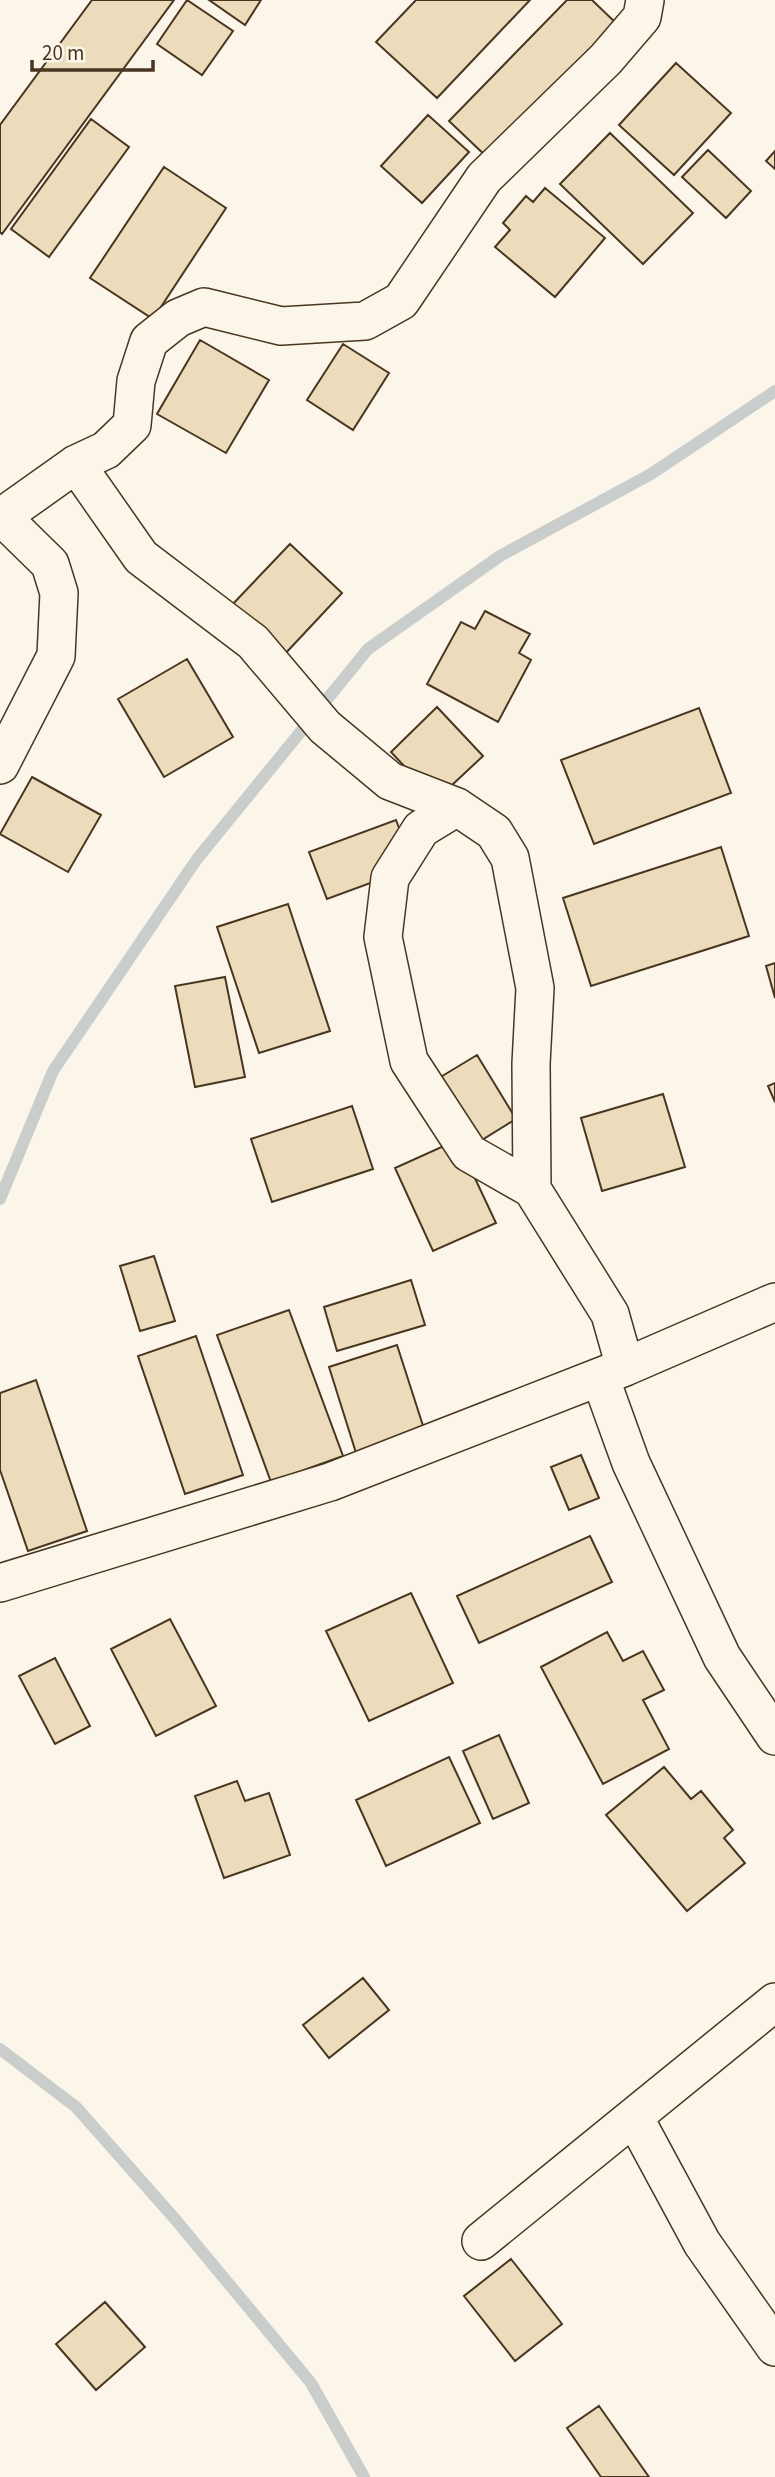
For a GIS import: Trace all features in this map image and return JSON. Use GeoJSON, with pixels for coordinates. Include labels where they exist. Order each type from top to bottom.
{"type":"FeatureCollection","features":[{"type":"Feature","properties":{"kind":"street"},"geometry":{"type":"LineString","coordinates":[[0,765],[56,656],[59,593],[50,564],[1,517],[76,464],[106,450],[132,425],[136,381],[149,341],[178,318],[204,307],[281,326],[365,321],[401,301],[484,178],[606,59],[642,17],[645,0]]}},
{"type":"Feature","properties":{"kind":"street"},"geometry":{"type":"LineString","coordinates":[[76,464],[141,557],[253,642],[325,727],[390,781],[457,807],[494,832],[510,858],[535,988],[531,1064],[532,1189]]}},
{"type":"Feature","properties":{"kind":"street"},"geometry":{"type":"LineString","coordinates":[[457,807],[421,829],[390,878],[383,937],[409,1061],[469,1153],[532,1189],[610,1314],[612,1372],[631,1463],[722,1657],[775,1736]]}},
{"type":"Feature","properties":{"kind":"street"},"geometry":{"type":"LineString","coordinates":[[0,1583],[27,1577],[330,1482],[612,1372],[775,1302]]}},
{"type":"Feature","properties":{"kind":"street"},"geometry":{"type":"LineString","coordinates":[[481,2241],[775,2002]]}},
{"type":"Feature","properties":{"kind":"street"},"geometry":{"type":"LineString","coordinates":[[634,2117],[702,2243],[775,2347]]}},
{"type":"Feature","properties":{"kind":"building"},"geometry":{"type":"Polygon","coordinates":[[[92,0],[174,0],[2,234],[0,125],[92,0]]]}},
{"type":"Feature","properties":{"kind":"building"},"geometry":{"type":"Polygon","coordinates":[[[187,0],[233,31],[202,75],[157,44],[187,0]]]}},
{"type":"Feature","properties":{"kind":"building"},"geometry":{"type":"Polygon","coordinates":[[[209,0],[261,0],[245,25],[209,0]]]}},
{"type":"Feature","properties":{"kind":"building"},"geometry":{"type":"Polygon","coordinates":[[[416,0],[530,0],[437,98],[376,42],[416,0]]]}},
{"type":"Feature","properties":{"kind":"building"},"geometry":{"type":"Polygon","coordinates":[[[567,0],[592,0],[618,25],[489,159],[449,121],[567,0]]]}},
{"type":"Feature","properties":{"kind":"building"},"geometry":{"type":"Polygon","coordinates":[[[676,63],[731,113],[674,175],[619,125],[676,63]]]}},
{"type":"Feature","properties":{"kind":"building"},"geometry":{"type":"Polygon","coordinates":[[[428,115],[469,152],[422,203],[381,166],[428,115]]]}},
{"type":"Feature","properties":{"kind":"building"},"geometry":{"type":"Polygon","coordinates":[[[91,119],[129,147],[49,257],[11,229],[91,119]]]}},
{"type":"Feature","properties":{"kind":"building"},"geometry":{"type":"Polygon","coordinates":[[[610,133],[693,213],[643,264],[560,184],[610,133]]]}},
{"type":"Feature","properties":{"kind":"building"},"geometry":{"type":"Polygon","coordinates":[[[708,150],[751,191],[726,218],[682,177],[708,150]]]}},
{"type":"Feature","properties":{"kind":"building"},"geometry":{"type":"Polygon","coordinates":[[[775,151],[775,169],[766,161],[775,151]]]}},
{"type":"Feature","properties":{"kind":"building"},"geometry":{"type":"Polygon","coordinates":[[[164,167],[226,208],[153,319],[90,278],[164,167]]]}},
{"type":"Feature","properties":{"kind":"building"},"geometry":{"type":"Polygon","coordinates":[[[545,188],[605,238],[555,297],[495,247],[510,230],[503,223],[526,196],[533,202],[545,188]]]}},
{"type":"Feature","properties":{"kind":"building"},"geometry":{"type":"Polygon","coordinates":[[[200,340],[269,380],[226,453],[157,414],[200,340]]]}},
{"type":"Feature","properties":{"kind":"building"},"geometry":{"type":"Polygon","coordinates":[[[343,344],[389,373],[353,430],[307,400],[343,344]]]}},
{"type":"Feature","properties":{"kind":"building"},"geometry":{"type":"Polygon","coordinates":[[[290,544],[342,593],[283,656],[230,607],[290,544]]]}},
{"type":"Feature","properties":{"kind":"building"},"geometry":{"type":"Polygon","coordinates":[[[485,611],[530,634],[519,653],[531,660],[498,722],[427,684],[461,622],[475,629],[485,611]]]}},
{"type":"Feature","properties":{"kind":"building"},"geometry":{"type":"Polygon","coordinates":[[[187,659],[233,737],[164,777],[118,699],[187,659]]]}},
{"type":"Feature","properties":{"kind":"building"},"geometry":{"type":"Polygon","coordinates":[[[437,707],[483,756],[436,800],[391,752],[437,707]]]}},
{"type":"Feature","properties":{"kind":"building"},"geometry":{"type":"Polygon","coordinates":[[[699,708],[731,793],[594,844],[561,760],[699,708]]]}},
{"type":"Feature","properties":{"kind":"building"},"geometry":{"type":"Polygon","coordinates":[[[32,777],[101,815],[68,872],[0,834],[32,777]]]}},
{"type":"Feature","properties":{"kind":"building"},"geometry":{"type":"Polygon","coordinates":[[[396,820],[414,867],[327,899],[309,852],[396,820]]]}},
{"type":"Feature","properties":{"kind":"building"},"geometry":{"type":"Polygon","coordinates":[[[721,847],[749,936],[591,986],[563,898],[721,847]]]}},
{"type":"Feature","properties":{"kind":"building"},"geometry":{"type":"Polygon","coordinates":[[[288,904],[330,1031],[259,1053],[217,927],[288,904]]]}},
{"type":"Feature","properties":{"kind":"building"},"geometry":{"type":"Polygon","coordinates":[[[775,963],[775,998],[766,966],[775,963]]]}},
{"type":"Feature","properties":{"kind":"building"},"geometry":{"type":"Polygon","coordinates":[[[225,977],[245,1077],[195,1087],[175,986],[225,977]]]}},
{"type":"Feature","properties":{"kind":"building"},"geometry":{"type":"Polygon","coordinates":[[[477,1055],[516,1119],[472,1146],[434,1081],[477,1055]]]}},
{"type":"Feature","properties":{"kind":"building"},"geometry":{"type":"Polygon","coordinates":[[[775,1083],[775,1102],[768,1086],[775,1083]]]}},
{"type":"Feature","properties":{"kind":"building"},"geometry":{"type":"Polygon","coordinates":[[[663,1094],[685,1167],[602,1191],[581,1118],[663,1094]]]}},
{"type":"Feature","properties":{"kind":"building"},"geometry":{"type":"Polygon","coordinates":[[[352,1106],[373,1169],[272,1202],[251,1139],[352,1106]]]}},
{"type":"Feature","properties":{"kind":"building"},"geometry":{"type":"Polygon","coordinates":[[[457,1140],[496,1223],[433,1251],[395,1168],[457,1140]]]}},
{"type":"Feature","properties":{"kind":"building"},"geometry":{"type":"Polygon","coordinates":[[[154,1256],[175,1321],[140,1331],[120,1266],[154,1256]]]}},
{"type":"Feature","properties":{"kind":"building"},"geometry":{"type":"Polygon","coordinates":[[[411,1280],[425,1325],[337,1351],[324,1307],[411,1280]]]}},
{"type":"Feature","properties":{"kind":"building"},"geometry":{"type":"Polygon","coordinates":[[[289,1310],[343,1456],[271,1482],[217,1335],[289,1310]]]}},
{"type":"Feature","properties":{"kind":"building"},"geometry":{"type":"Polygon","coordinates":[[[196,1336],[243,1475],[185,1494],[138,1356],[196,1336]]]}},
{"type":"Feature","properties":{"kind":"building"},"geometry":{"type":"Polygon","coordinates":[[[397,1345],[426,1435],[357,1456],[329,1367],[397,1345]]]}},
{"type":"Feature","properties":{"kind":"building"},"geometry":{"type":"Polygon","coordinates":[[[36,1380],[87,1531],[28,1551],[0,1470],[0,1393],[36,1380]]]}},
{"type":"Feature","properties":{"kind":"building"},"geometry":{"type":"Polygon","coordinates":[[[581,1455],[599,1498],[569,1510],[551,1467],[581,1455]]]}},
{"type":"Feature","properties":{"kind":"building"},"geometry":{"type":"Polygon","coordinates":[[[590,1536],[612,1582],[479,1643],[457,1596],[590,1536]]]}},
{"type":"Feature","properties":{"kind":"building"},"geometry":{"type":"Polygon","coordinates":[[[411,1593],[453,1683],[369,1721],[326,1631],[411,1593]]]}},
{"type":"Feature","properties":{"kind":"building"},"geometry":{"type":"Polygon","coordinates":[[[170,1619],[216,1706],[156,1736],[111,1649],[170,1619]]]}},
{"type":"Feature","properties":{"kind":"building"},"geometry":{"type":"Polygon","coordinates":[[[607,1632],[623,1661],[643,1651],[664,1690],[643,1700],[669,1749],[603,1784],[541,1667],[607,1632]]]}},
{"type":"Feature","properties":{"kind":"building"},"geometry":{"type":"Polygon","coordinates":[[[55,1658],[90,1726],[55,1744],[19,1676],[55,1658]]]}},
{"type":"Feature","properties":{"kind":"building"},"geometry":{"type":"Polygon","coordinates":[[[499,1735],[529,1803],[493,1819],[463,1751],[499,1735]]]}},
{"type":"Feature","properties":{"kind":"building"},"geometry":{"type":"Polygon","coordinates":[[[449,1757],[480,1823],[386,1866],[356,1800],[449,1757]]]}},
{"type":"Feature","properties":{"kind":"building"},"geometry":{"type":"Polygon","coordinates":[[[664,1767],[691,1799],[701,1791],[733,1830],[724,1838],[745,1863],[687,1911],[606,1815],[664,1767]]]}},
{"type":"Feature","properties":{"kind":"building"},"geometry":{"type":"Polygon","coordinates":[[[237,1781],[245,1801],[269,1793],[290,1855],[224,1878],[195,1796],[237,1781]]]}},
{"type":"Feature","properties":{"kind":"building"},"geometry":{"type":"Polygon","coordinates":[[[363,1978],[389,2010],[329,2058],[303,2025],[363,1978]]]}},
{"type":"Feature","properties":{"kind":"building"},"geometry":{"type":"Polygon","coordinates":[[[511,2259],[562,2324],[515,2361],[464,2296],[511,2259]]]}},
{"type":"Feature","properties":{"kind":"building"},"geometry":{"type":"Polygon","coordinates":[[[105,2302],[145,2347],[96,2390],[56,2344],[105,2302]]]}},
{"type":"Feature","properties":{"kind":"building"},"geometry":{"type":"Polygon","coordinates":[[[599,2406],[649,2477],[601,2477],[567,2428],[599,2406]]]}},
{"type":"Feature","properties":{"kind":"waterway"},"geometry":{"type":"LineString","coordinates":[[0,1199],[53,1071],[197,859],[368,649],[500,556],[651,474],[775,391]]}},
{"type":"Feature","properties":{"kind":"waterway"},"geometry":{"type":"LineString","coordinates":[[0,2049],[76,2107],[175,2219],[311,2383],[364,2477]]}}]}
